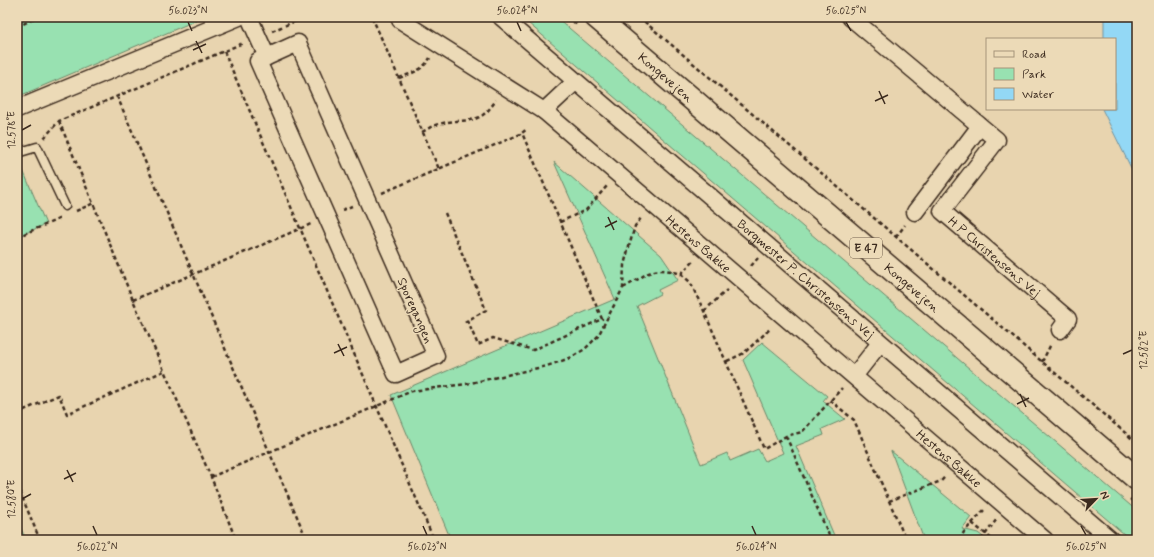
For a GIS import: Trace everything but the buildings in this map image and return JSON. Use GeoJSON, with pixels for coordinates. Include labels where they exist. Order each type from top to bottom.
{"type":"FeatureCollection","features":[{"type":"Feature","properties":{"kind":"main road","name":"Kongevejen"},"geometry":{"type":"LineString","coordinates":[[596,17],[1137,479]]}},
{"type":"Feature","properties":{"kind":"street"},"geometry":{"type":"LineString","coordinates":[[17,110],[210,23],[238,17]]}},
{"type":"Feature","properties":{"kind":"street"},"geometry":{"type":"LineString","coordinates":[[249,17],[267,57]]}},
{"type":"Feature","properties":{"kind":"street","name":"Borgmester P. Christensens Vej"},"geometry":{"type":"LineString","coordinates":[[501,17],[1111,540]]}},
{"type":"Feature","properties":{"kind":"street","name":"H P Christensens Vej"},"geometry":{"type":"LineString","coordinates":[[850,17],[997,140],[942,211],[1068,319],[1060,330]]}},
{"type":"Feature","properties":{"kind":"street","name":"Hestens Bakke"},"geometry":{"type":"LineString","coordinates":[[400,20],[544,111],[855,375],[1046,540]]}},
{"type":"Feature","properties":{"kind":"street","name":"Sporegangen"},"geometry":{"type":"LineString","coordinates":[[298,44],[436,356],[396,374],[258,61],[267,57],[298,44]]}},
{"type":"Feature","properties":{"kind":"street"},"geometry":{"type":"LineString","coordinates":[[544,111],[575,82]]}},
{"type":"Feature","properties":{"kind":"street"},"geometry":{"type":"LineString","coordinates":[[915,212],[980,126]]}},
{"type":"Feature","properties":{"kind":"street"},"geometry":{"type":"LineString","coordinates":[[855,375],[880,342]]}},
{"type":"Feature","properties":{"kind":"lane"},"geometry":{"type":"LineString","coordinates":[[17,153],[37,147],[65,206]]}},
{"type":"Feature","properties":{"kind":"path"},"geometry":{"type":"LineString","coordinates":[[17,27],[37,17]]}},
{"type":"Feature","properties":{"kind":"path"},"geometry":{"type":"LineString","coordinates":[[37,147],[59,121],[305,17]]}},
{"type":"Feature","properties":{"kind":"path"},"geometry":{"type":"LineString","coordinates":[[372,17],[439,169]]}},
{"type":"Feature","properties":{"kind":"path"},"geometry":{"type":"LineString","coordinates":[[639,17],[1137,443]]}},
{"type":"Feature","properties":{"kind":"path"},"geometry":{"type":"LineString","coordinates":[[399,78],[419,71],[425,66],[438,44]]}},
{"type":"Feature","properties":{"kind":"path"},"geometry":{"type":"LineString","coordinates":[[224,51],[434,540]]}},
{"type":"Feature","properties":{"kind":"path"},"geometry":{"type":"LineString","coordinates":[[422,132],[437,124],[477,119],[488,112],[505,86]]}},
{"type":"Feature","properties":{"kind":"path"},"geometry":{"type":"LineString","coordinates":[[117,96],[307,540]]}},
{"type":"Feature","properties":{"kind":"path"},"geometry":{"type":"LineString","coordinates":[[367,199],[522,133],[544,111]]}},
{"type":"Feature","properties":{"kind":"path"},"geometry":{"type":"LineString","coordinates":[[59,121],[133,300],[211,477],[236,540]]}},
{"type":"Feature","properties":{"kind":"path"},"geometry":{"type":"LineString","coordinates":[[467,320],[478,345],[493,338],[533,350],[602,319],[522,133]]}},
{"type":"Feature","properties":{"kind":"path"},"geometry":{"type":"LineString","coordinates":[[560,222],[586,210],[618,174]]}},
{"type":"Feature","properties":{"kind":"path"},"geometry":{"type":"LineString","coordinates":[[75,212],[94,203]]}},
{"type":"Feature","properties":{"kind":"path"},"geometry":{"type":"LineString","coordinates":[[211,477],[412,391],[466,384],[548,366],[570,358],[585,349],[598,336],[623,288],[624,265],[635,226],[652,203]]}},
{"type":"Feature","properties":{"kind":"path"},"geometry":{"type":"LineString","coordinates":[[445,213],[486,310],[463,323]]}},
{"type":"Feature","properties":{"kind":"path"},"geometry":{"type":"LineString","coordinates":[[17,237],[68,214]]}},
{"type":"Feature","properties":{"kind":"path"},"geometry":{"type":"LineString","coordinates":[[133,300],[313,223]]}},
{"type":"Feature","properties":{"kind":"path"},"geometry":{"type":"LineString","coordinates":[[681,274],[704,247]]}},
{"type":"Feature","properties":{"kind":"path"},"geometry":{"type":"LineString","coordinates":[[623,288],[644,275],[658,270],[667,269],[681,274],[690,282],[727,361],[764,449],[786,436],[802,432],[830,400],[855,375]]}},
{"type":"Feature","properties":{"kind":"path"},"geometry":{"type":"LineString","coordinates":[[727,361],[744,353],[782,314]]}},
{"type":"Feature","properties":{"kind":"path"},"geometry":{"type":"LineString","coordinates":[[17,413],[59,395],[67,414],[164,371]]}},
{"type":"Feature","properties":{"kind":"path"},"geometry":{"type":"LineString","coordinates":[[830,400],[854,420],[906,540]]}},
{"type":"Feature","properties":{"kind":"path"},"geometry":{"type":"LineString","coordinates":[[786,436],[831,540]]}},
{"type":"Feature","properties":{"kind":"path"},"geometry":{"type":"LineString","coordinates":[[889,501],[941,481],[955,462]]}},
{"type":"Feature","properties":{"kind":"path"},"geometry":{"type":"LineString","coordinates":[[17,485],[40,540]]}},
{"type":"Feature","properties":{"kind":"path"},"geometry":{"type":"LineString","coordinates":[[959,540],[972,522],[1001,502]]}},
{"type":"Feature","properties":{"kind":"path"},"geometry":{"type":"LineString","coordinates":[[981,540],[1001,502]]}},
{"type":"Feature","properties":{"kind":"path"},"geometry":{"type":"LineString","coordinates":[[972,522],[993,540]]}},
{"type":"Feature","properties":{"kind":"green space"},"geometry":{"type":"Polygon","coordinates":[[[17,17],[204,17],[17,97],[17,17]]]}},
{"type":"Feature","properties":{"kind":"green space"},"geometry":{"type":"Polygon","coordinates":[[[521,17],[556,17],[1137,511],[1137,540],[1131,540],[521,17]]]}},
{"type":"Feature","properties":{"kind":"green space"},"geometry":{"type":"Polygon","coordinates":[[[19,161],[46,224],[17,237],[17,162],[19,161]]]}},
{"type":"Feature","properties":{"kind":"green space"},"geometry":{"type":"Polygon","coordinates":[[[554,162],[661,255],[678,280],[658,290],[660,294],[637,306],[701,464],[727,453],[730,461],[758,449],[765,461],[783,453],[743,360],[762,342],[827,396],[823,401],[845,419],[822,429],[824,435],[796,446],[836,540],[451,540],[391,395],[615,299],[554,162]]]}},
{"type":"Feature","properties":{"kind":"green space"},"geometry":{"type":"Polygon","coordinates":[[[891,451],[971,517],[962,529],[978,533],[987,540],[924,540],[891,451]]]}},
{"type":"Feature","properties":{"kind":"green space"},"geometry":{"type":"Polygon","coordinates":[[[17,519],[26,540],[17,540],[17,519]]]}},
{"type":"Feature","properties":{"kind":"water"},"geometry":{"type":"Polygon","coordinates":[[[1104,17],[1137,17],[1137,180],[1102,110],[1116,110],[1116,38],[1104,38],[1104,17]]]}}]}
